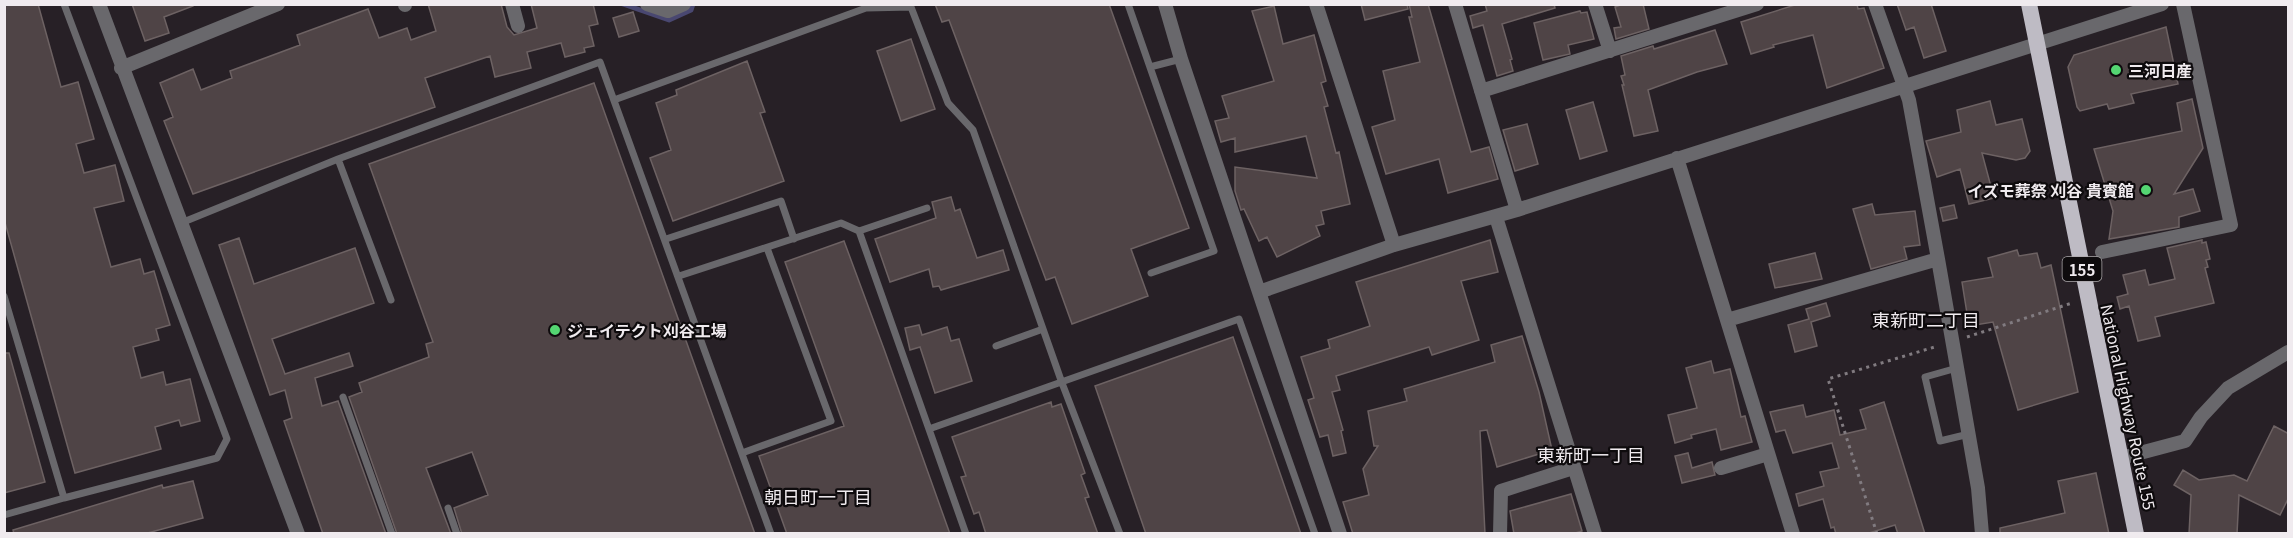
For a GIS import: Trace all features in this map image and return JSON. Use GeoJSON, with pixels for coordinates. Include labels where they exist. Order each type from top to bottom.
{"type":"FeatureCollection","features":[{"type":"Feature","properties":{"kind":"highway","name":"National Highway Route 155"},"geometry":{"type":"LineString","coordinates":[[2029,4],[2136,534]]}},
{"type":"Feature","properties":{"kind":"street"},"geometry":{"type":"LineString","coordinates":[[99,4],[298,534]]}},
{"type":"Feature","properties":{"kind":"street"},"geometry":{"type":"LineString","coordinates":[[122,68],[279,4]]}},
{"type":"Feature","properties":{"kind":"street"},"geometry":{"type":"LineString","coordinates":[[512,4],[518,26]]}},
{"type":"Feature","properties":{"kind":"street"},"geometry":{"type":"LineString","coordinates":[[647,4],[668,11],[684,4]]}},
{"type":"Feature","properties":{"kind":"street"},"geometry":{"type":"LineString","coordinates":[[1166,4],[1181,59],[1340,534]]}},
{"type":"Feature","properties":{"kind":"street"},"geometry":{"type":"LineString","coordinates":[[1316,4],[1394,245]]}},
{"type":"Feature","properties":{"kind":"street"},"geometry":{"type":"LineString","coordinates":[[1455,4],[1517,210]]}},
{"type":"Feature","properties":{"kind":"street"},"geometry":{"type":"LineString","coordinates":[[1595,4],[1610,51]]}},
{"type":"Feature","properties":{"kind":"street"},"geometry":{"type":"LineString","coordinates":[[1875,4],[1904,86],[1969,434],[1982,534]]}},
{"type":"Feature","properties":{"kind":"street"},"geometry":{"type":"LineString","coordinates":[[1259,292],[1394,245],[1496,217],[2162,4]]}},
{"type":"Feature","properties":{"kind":"street"},"geometry":{"type":"LineString","coordinates":[[2102,252],[2231,225],[2183,4]]}},
{"type":"Feature","properties":{"kind":"street"},"geometry":{"type":"LineString","coordinates":[[1481,91],[1747,6]]}},
{"type":"Feature","properties":{"kind":"street"},"geometry":{"type":"LineString","coordinates":[[1677,158],[1792,534]]}},
{"type":"Feature","properties":{"kind":"street"},"geometry":{"type":"LineString","coordinates":[[1496,217],[1572,468],[1595,534]]}},
{"type":"Feature","properties":{"kind":"street"},"geometry":{"type":"LineString","coordinates":[[1727,320],[1938,259]]}},
{"type":"Feature","properties":{"kind":"street"},"geometry":{"type":"LineString","coordinates":[[2121,458],[2185,441],[2201,417],[2228,388],[2289,352]]}},
{"type":"Feature","properties":{"kind":"street"},"geometry":{"type":"LineString","coordinates":[[1721,468],[1768,454]]}},
{"type":"Feature","properties":{"kind":"street"},"geometry":{"type":"LineString","coordinates":[[1500,534],[1501,491],[1572,468]]}},
{"type":"Feature","properties":{"kind":"lane"},"geometry":{"type":"LineString","coordinates":[[4,515],[217,458],[227,439],[64,4]]}},
{"type":"Feature","properties":{"kind":"lane"},"geometry":{"type":"LineString","coordinates":[[1128,4],[1214,251],[1151,273]]}},
{"type":"Feature","properties":{"kind":"lane"},"geometry":{"type":"LineString","coordinates":[[614,100],[866,8],[912,6],[948,103],[973,130],[1062,383],[1120,534]]}},
{"type":"Feature","properties":{"kind":"lane"},"geometry":{"type":"LineString","coordinates":[[1150,67],[1181,59]]}},
{"type":"Feature","properties":{"kind":"lane"},"geometry":{"type":"LineString","coordinates":[[181,223],[338,159],[600,62],[771,534]]}},
{"type":"Feature","properties":{"kind":"lane"},"geometry":{"type":"LineString","coordinates":[[338,159],[391,300]]}},
{"type":"Feature","properties":{"kind":"lane"},"geometry":{"type":"LineString","coordinates":[[666,240],[781,201],[794,239]]}},
{"type":"Feature","properties":{"kind":"lane"},"geometry":{"type":"LineString","coordinates":[[679,276],[841,223],[859,231],[927,208]]}},
{"type":"Feature","properties":{"kind":"lane"},"geometry":{"type":"LineString","coordinates":[[859,231],[966,534]]}},
{"type":"Feature","properties":{"kind":"lane"},"geometry":{"type":"LineString","coordinates":[[742,453],[831,421],[767,248]]}},
{"type":"Feature","properties":{"kind":"lane"},"geometry":{"type":"LineString","coordinates":[[4,296],[64,498]]}},
{"type":"Feature","properties":{"kind":"lane"},"geometry":{"type":"LineString","coordinates":[[929,429],[1239,319],[1315,534]]}},
{"type":"Feature","properties":{"kind":"lane"},"geometry":{"type":"LineString","coordinates":[[996,346],[1043,329]]}},
{"type":"Feature","properties":{"kind":"lane"},"geometry":{"type":"LineString","coordinates":[[1957,368],[1925,377],[1940,441],[1969,434]]}},
{"type":"Feature","properties":{"kind":"lane"},"geometry":{"type":"LineString","coordinates":[[343,397],[393,534]]}},
{"type":"Feature","properties":{"kind":"lane"},"geometry":{"type":"LineString","coordinates":[[448,508],[457,534]]}},
{"type":"Feature","properties":{"kind":"building"},"geometry":{"type":"Polygon","coordinates":[[[4,4],[38,4],[61,87],[78,82],[94,139],[76,144],[84,173],[115,165],[124,201],[94,208],[111,267],[140,259],[144,274],[154,271],[170,325],[156,329],[159,340],[133,347],[141,378],[163,372],[166,385],[190,379],[200,421],[181,426],[179,420],[155,427],[161,449],[75,473],[4,219],[4,4]]]}},
{"type":"Feature","properties":{"kind":"building"},"geometry":{"type":"Polygon","coordinates":[[[132,4],[193,4],[193,6],[164,17],[169,33],[145,41],[132,4]]]}},
{"type":"Feature","properties":{"kind":"building"},"geometry":{"type":"Polygon","coordinates":[[[428,4],[501,4],[507,27],[514,35],[537,28],[531,4],[593,4],[598,24],[589,26],[594,46],[584,48],[585,52],[565,57],[561,43],[527,52],[531,68],[495,77],[490,56],[425,78],[435,107],[193,194],[164,121],[173,117],[160,83],[193,69],[201,90],[232,78],[230,71],[300,45],[297,35],[368,9],[379,38],[407,28],[411,40],[436,31],[428,4]]]}},
{"type":"Feature","properties":{"kind":"building"},"geometry":{"type":"Polygon","coordinates":[[[935,4],[1109,4],[1189,228],[1131,249],[1148,296],[1072,324],[1055,277],[1046,280],[949,20],[942,22],[935,4]]]}},
{"type":"Feature","properties":{"kind":"building"},"geometry":{"type":"Polygon","coordinates":[[[1361,4],[1407,4],[1408,9],[1365,20],[1361,4]]]}},
{"type":"Feature","properties":{"kind":"building"},"geometry":{"type":"Polygon","coordinates":[[[1409,4],[1428,4],[1471,152],[1489,147],[1498,179],[1448,193],[1439,159],[1386,174],[1372,127],[1395,120],[1383,71],[1420,62],[1409,17],[1412,17],[1409,4]]]}},
{"type":"Feature","properties":{"kind":"building"},"geometry":{"type":"Polygon","coordinates":[[[1485,4],[1554,4],[1555,8],[1502,24],[1513,71],[1497,76],[1483,25],[1473,28],[1470,16],[1487,11],[1485,4]]]}},
{"type":"Feature","properties":{"kind":"building"},"geometry":{"type":"Polygon","coordinates":[[[1623,4],[1643,4],[1649,29],[1616,39],[1614,28],[1621,27],[1615,7],[1623,4]]]}},
{"type":"Feature","properties":{"kind":"building"},"geometry":{"type":"Polygon","coordinates":[[[1798,4],[1857,4],[1858,9],[1864,8],[1884,68],[1827,88],[1813,35],[1773,45],[1774,47],[1751,54],[1741,22],[1798,4]]]}},
{"type":"Feature","properties":{"kind":"building"},"geometry":{"type":"Polygon","coordinates":[[[1897,4],[1931,4],[1946,51],[1924,58],[1914,27],[1906,30],[1897,4]]]}},
{"type":"Feature","properties":{"kind":"building"},"geometry":{"type":"Polygon","coordinates":[[[1274,6],[1283,44],[1314,35],[1326,81],[1321,83],[1328,106],[1324,107],[1336,153],[1339,152],[1350,204],[1321,211],[1324,224],[1316,226],[1320,236],[1277,257],[1267,237],[1259,241],[1244,209],[1241,210],[1235,191],[1235,167],[1317,178],[1306,136],[1235,152],[1235,138],[1221,142],[1215,121],[1229,118],[1222,96],[1274,81],[1252,11],[1274,6]]]}},
{"type":"Feature","properties":{"kind":"building"},"geometry":{"type":"Polygon","coordinates":[[[1580,11],[1581,13],[1587,12],[1594,39],[1568,45],[1570,54],[1543,60],[1534,23],[1580,11]]]}},
{"type":"Feature","properties":{"kind":"building"},"geometry":{"type":"Polygon","coordinates":[[[633,12],[639,31],[619,37],[613,18],[633,12]]]}},
{"type":"Feature","properties":{"kind":"building"},"geometry":{"type":"Polygon","coordinates":[[[2166,27],[2178,84],[2131,94],[2134,103],[2109,109],[2107,104],[2080,111],[2077,107],[2068,67],[2074,55],[2166,27]]]}},
{"type":"Feature","properties":{"kind":"building"},"geometry":{"type":"Polygon","coordinates":[[[1715,30],[1727,64],[1648,90],[1658,131],[1634,136],[1622,85],[1624,85],[1621,76],[1625,75],[1621,56],[1653,46],[1654,49],[1715,30]]]}},
{"type":"Feature","properties":{"kind":"building"},"geometry":{"type":"Polygon","coordinates":[[[911,39],[935,109],[901,121],[877,51],[911,39]]]}},
{"type":"Feature","properties":{"kind":"building"},"geometry":{"type":"Polygon","coordinates":[[[747,61],[765,112],[760,113],[784,181],[673,221],[650,158],[671,150],[656,103],[677,95],[676,90],[747,61]]]}},
{"type":"Feature","properties":{"kind":"building","name":"ジェイテクト刈谷工場"},"geometry":{"type":"Polygon","coordinates":[[[594,83],[755,534],[462,534],[454,508],[488,495],[472,452],[426,468],[451,534],[397,534],[349,397],[362,392],[359,383],[429,357],[426,344],[433,342],[369,164],[594,83]]]}},
{"type":"Feature","properties":{"kind":"building"},"geometry":{"type":"Polygon","coordinates":[[[2192,99],[2203,148],[2174,194],[2193,189],[2200,211],[2179,217],[2179,227],[2109,239],[2113,211],[2094,149],[2182,131],[2177,103],[2192,99]]]}},
{"type":"Feature","properties":{"kind":"building"},"geometry":{"type":"Polygon","coordinates":[[[1990,101],[1996,125],[2022,119],[2030,151],[2025,158],[2016,160],[1982,153],[1994,198],[1969,204],[1960,169],[1937,177],[1926,141],[1961,132],[1957,110],[1990,101]]]}},
{"type":"Feature","properties":{"kind":"building"},"geometry":{"type":"Polygon","coordinates":[[[1593,102],[1607,151],[1580,159],[1566,110],[1593,102]]]}},
{"type":"Feature","properties":{"kind":"building"},"geometry":{"type":"Polygon","coordinates":[[[1527,124],[1538,164],[1515,171],[1503,130],[1527,124]]]}},
{"type":"Feature","properties":{"kind":"building"},"geometry":{"type":"Polygon","coordinates":[[[951,197],[955,211],[960,209],[977,258],[1003,250],[1009,270],[941,290],[939,286],[933,287],[929,269],[890,282],[875,239],[936,218],[932,202],[951,197]]]}},
{"type":"Feature","properties":{"kind":"building"},"geometry":{"type":"Polygon","coordinates":[[[1872,204],[1875,215],[1915,211],[1920,245],[1904,247],[1907,259],[1871,269],[1853,209],[1872,204]]]}},
{"type":"Feature","properties":{"kind":"building"},"geometry":{"type":"Polygon","coordinates":[[[1954,205],[1957,218],[1943,221],[1940,208],[1954,205]]]}},
{"type":"Feature","properties":{"kind":"building"},"geometry":{"type":"Polygon","coordinates":[[[239,238],[254,284],[355,248],[374,303],[272,339],[285,374],[349,353],[353,366],[315,378],[322,406],[338,401],[386,534],[323,534],[284,421],[292,418],[285,390],[270,395],[219,245],[239,238]]]}},
{"type":"Feature","properties":{"kind":"building"},"geometry":{"type":"Polygon","coordinates":[[[1490,240],[1498,272],[1461,281],[1479,340],[1432,355],[1429,347],[1336,376],[1340,390],[1332,392],[1343,430],[1341,431],[1346,453],[1333,456],[1328,435],[1320,437],[1308,400],[1314,398],[1301,357],[1330,348],[1328,340],[1370,326],[1356,282],[1490,240]]]}},
{"type":"Feature","properties":{"kind":"building"},"geometry":{"type":"Polygon","coordinates":[[[2202,240],[2202,243],[2206,242],[2210,259],[2206,260],[2208,267],[2205,268],[2214,303],[2155,317],[2160,336],[2138,341],[2129,306],[2120,309],[2117,297],[2128,294],[2123,275],[2145,270],[2149,285],[2175,279],[2167,248],[2202,240]]]}},
{"type":"Feature","properties":{"kind":"building"},"geometry":{"type":"Polygon","coordinates":[[[844,241],[950,534],[787,534],[759,456],[844,426],[785,262],[844,241]]]}},
{"type":"Feature","properties":{"kind":"building"},"geometry":{"type":"Polygon","coordinates":[[[2017,250],[2019,256],[2037,253],[2041,268],[2051,265],[2078,392],[2018,410],[1993,322],[1969,326],[1962,282],[1993,277],[1988,258],[2017,250]]]}},
{"type":"Feature","properties":{"kind":"building"},"geometry":{"type":"Polygon","coordinates":[[[1815,253],[1822,279],[1775,288],[1769,264],[1815,253]]]}},
{"type":"Feature","properties":{"kind":"building"},"geometry":{"type":"Polygon","coordinates":[[[1826,303],[1830,316],[1811,322],[1817,346],[1795,352],[1788,325],[1809,319],[1806,309],[1826,303]]]}},
{"type":"Feature","properties":{"kind":"building"},"geometry":{"type":"Polygon","coordinates":[[[919,325],[922,335],[947,327],[951,341],[959,339],[972,381],[935,393],[920,347],[910,350],[905,328],[919,325]]]}},
{"type":"Feature","properties":{"kind":"building"},"geometry":{"type":"Polygon","coordinates":[[[1522,336],[1539,392],[1552,450],[1497,467],[1487,430],[1480,431],[1485,534],[1353,534],[1343,502],[1369,495],[1363,469],[1378,446],[1374,446],[1368,411],[1407,401],[1404,389],[1495,362],[1491,345],[1522,336]]]}},
{"type":"Feature","properties":{"kind":"building"},"geometry":{"type":"Polygon","coordinates":[[[1233,337],[1301,534],[1146,534],[1095,386],[1233,337]]]}},
{"type":"Feature","properties":{"kind":"building"},"geometry":{"type":"Polygon","coordinates":[[[4,353],[9,353],[45,482],[4,493],[4,353]]]}},
{"type":"Feature","properties":{"kind":"building"},"geometry":{"type":"Polygon","coordinates":[[[1711,361],[1714,373],[1730,369],[1741,417],[1745,416],[1752,442],[1721,450],[1716,429],[1691,435],[1692,438],[1675,443],[1668,415],[1697,408],[1686,368],[1711,361]]]}},
{"type":"Feature","properties":{"kind":"building"},"geometry":{"type":"Polygon","coordinates":[[[1051,402],[1052,407],[1061,404],[1085,473],[1081,475],[1089,497],[1085,498],[1098,534],[986,534],[979,512],[974,514],[961,477],[966,476],[952,437],[1051,402]]]}},
{"type":"Feature","properties":{"kind":"building"},"geometry":{"type":"Polygon","coordinates":[[[1884,402],[1925,534],[1898,534],[1895,525],[1866,534],[1836,534],[1834,527],[1831,528],[1823,499],[1799,506],[1796,494],[1824,486],[1820,472],[1839,468],[1832,443],[1793,453],[1785,430],[1776,432],[1770,412],[1803,405],[1806,417],[1834,410],[1840,435],[1866,429],[1860,410],[1884,402]]]}},
{"type":"Feature","properties":{"kind":"building"},"geometry":{"type":"Polygon","coordinates":[[[2274,426],[2289,434],[2289,497],[2280,515],[2239,495],[2237,534],[2189,534],[2191,495],[2174,485],[2183,470],[2199,480],[2234,475],[2247,481],[2274,426]]]}},
{"type":"Feature","properties":{"kind":"building"},"geometry":{"type":"Polygon","coordinates":[[[1688,453],[1692,468],[1712,462],[1715,475],[1682,483],[1675,456],[1688,453]]]}},
{"type":"Feature","properties":{"kind":"building"},"geometry":{"type":"Polygon","coordinates":[[[2096,473],[2109,534],[2000,534],[2000,528],[2065,513],[2058,481],[2096,473]]]}},
{"type":"Feature","properties":{"kind":"building"},"geometry":{"type":"Polygon","coordinates":[[[193,481],[203,518],[144,534],[14,534],[13,530],[162,485],[163,488],[193,481]]]}},
{"type":"Feature","properties":{"kind":"building"},"geometry":{"type":"Polygon","coordinates":[[[1571,494],[1582,531],[1572,534],[1514,534],[1510,511],[1571,494]]]}},
{"type":"Feature","properties":{"kind":"waterway"},"geometry":{"type":"LineString","coordinates":[[623,4],[669,20],[691,10],[693,4]]}},
{"type":"Feature","properties":{"kind":"place","name":"三河日産"},"geometry":{"type":"Point","coordinates":[2116,70]}},
{"type":"Feature","properties":{"kind":"place","name":"イズモ葬祭 刈谷 貴賓館"},"geometry":{"type":"Point","coordinates":[2146,190]}},
{"type":"Feature","properties":{"kind":"place","name":"ジェイテクト刈谷工場"},"geometry":{"type":"Point","coordinates":[555,330]}},
{"type":"Feature","properties":{"kind":"district","name":"東新町二丁目"},"geometry":{"type":"Point","coordinates":[1926,319]}},
{"type":"Feature","properties":{"kind":"district","name":"東新町一丁目"},"geometry":{"type":"Point","coordinates":[1591,454]}},
{"type":"Feature","properties":{"kind":"district","name":"朝日町一丁目"},"geometry":{"type":"Point","coordinates":[818,496]}}]}
